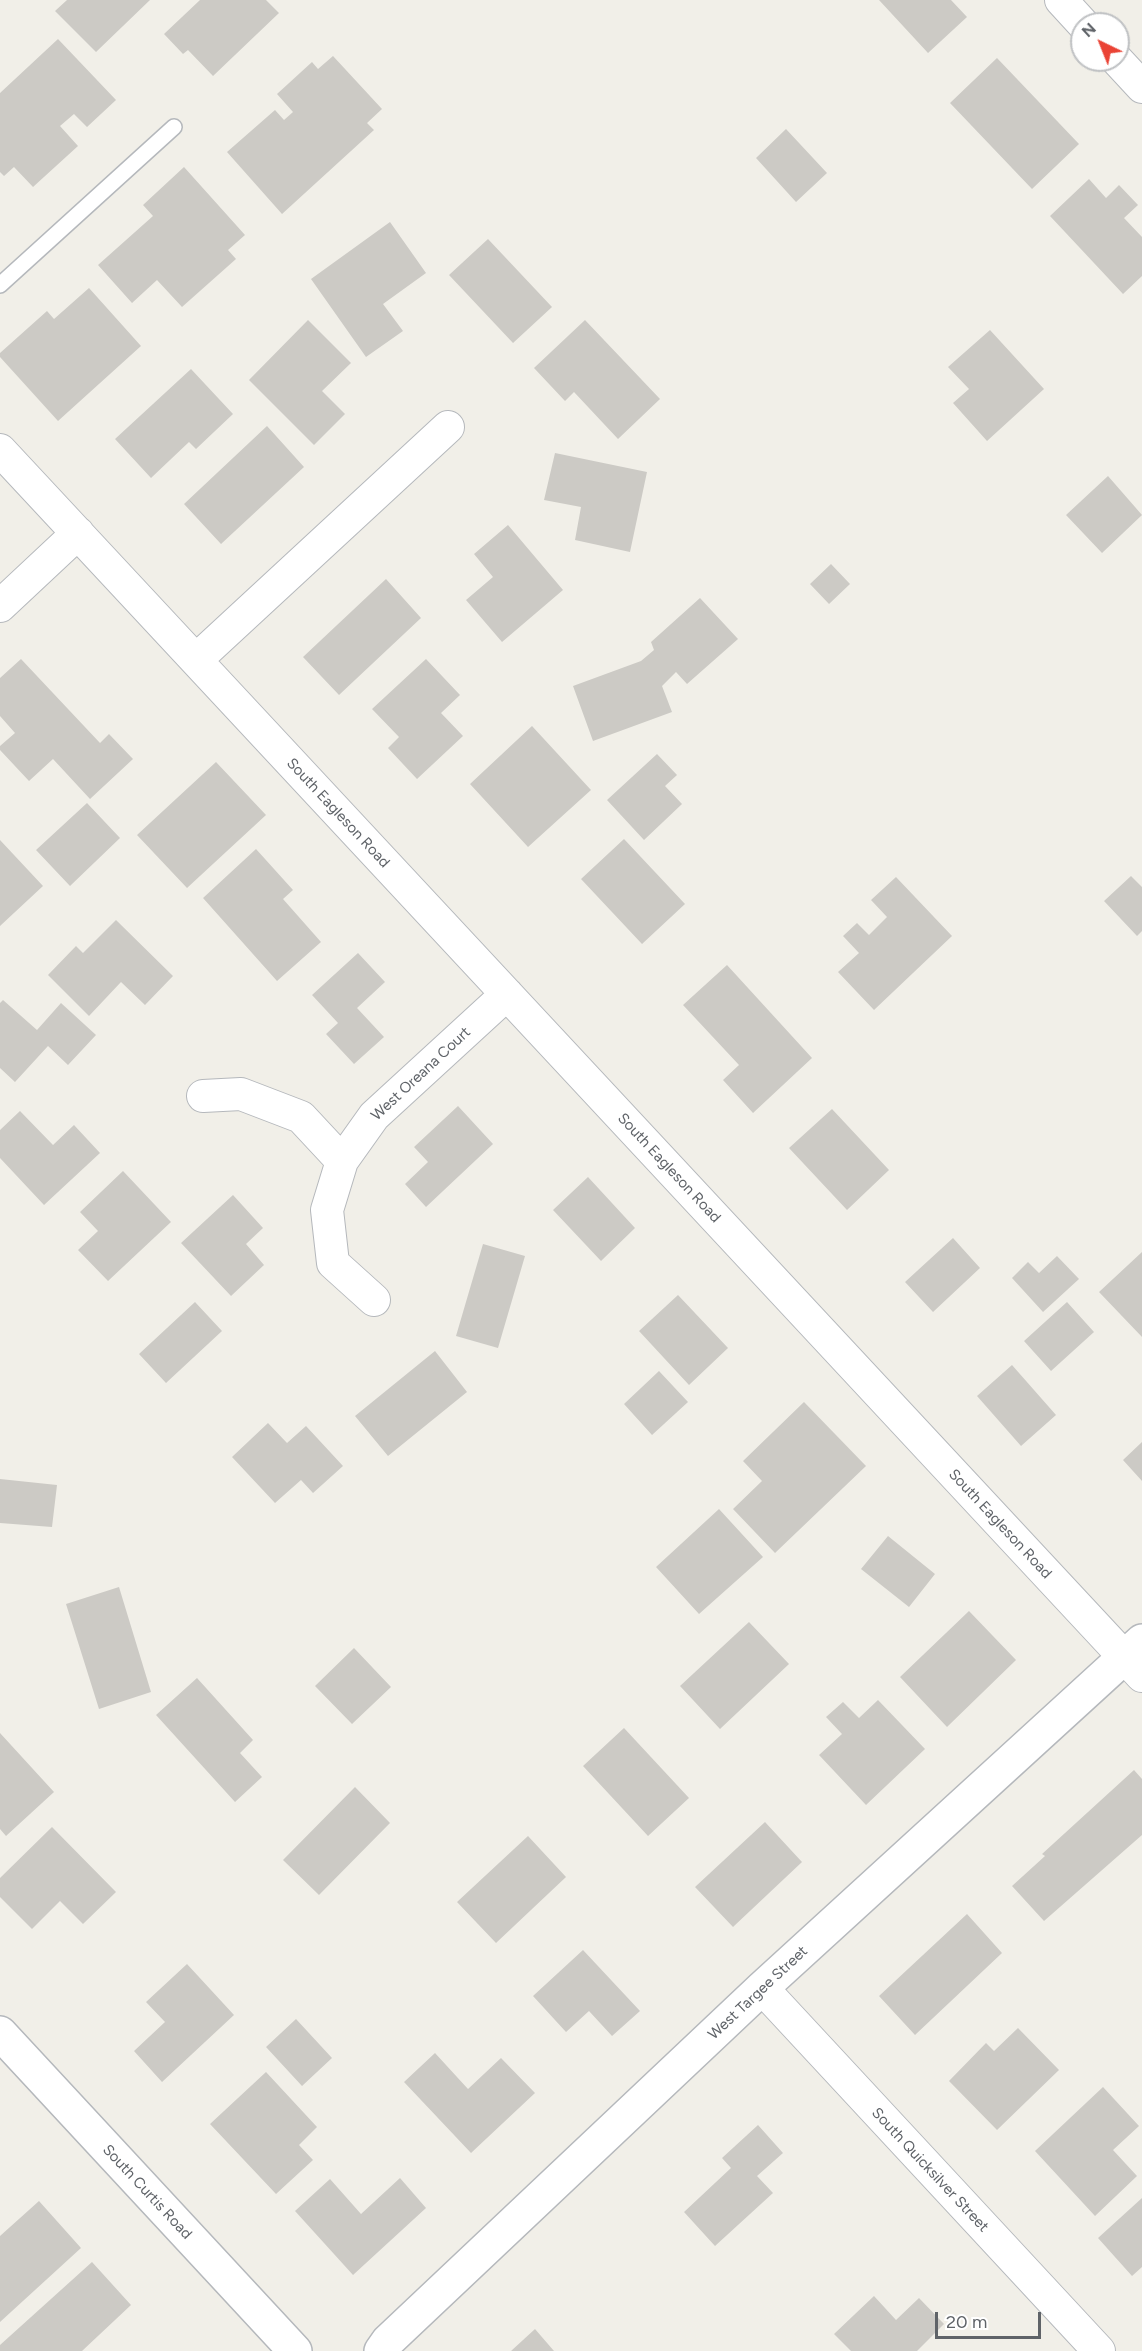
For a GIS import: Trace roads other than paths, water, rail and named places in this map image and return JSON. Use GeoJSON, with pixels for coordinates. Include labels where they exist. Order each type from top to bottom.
{"type":"FeatureCollection","features":[{"type":"Feature","properties":{"kind":"street"},"geometry":{"type":"LineString","coordinates":[[1061,0],[1072,12]]}},
{"type":"Feature","properties":{"kind":"street"},"geometry":{"type":"LineString","coordinates":[[1128,72],[1142,87]]}},
{"type":"Feature","properties":{"kind":"street"},"geometry":{"type":"LineString","coordinates":[[196,660],[448,427]]}},
{"type":"Feature","properties":{"kind":"street","name":"South Eagleson Road"},"geometry":{"type":"LineString","coordinates":[[0,450],[507,994],[1136,1658]]}},
{"type":"Feature","properties":{"kind":"street"},"geometry":{"type":"LineString","coordinates":[[0,606],[78,533]]}},
{"type":"Feature","properties":{"kind":"street","name":"West Oreana Court"},"geometry":{"type":"LineString","coordinates":[[375,1300],[333,1263],[327,1210],[342,1161],[374,1116],[507,994]]}},
{"type":"Feature","properties":{"kind":"street"},"geometry":{"type":"LineString","coordinates":[[204,1096],[242,1094],[302,1117],[342,1161]]}},
{"type":"Feature","properties":{"kind":"street","name":"West Targee Street"},"geometry":{"type":"LineString","coordinates":[[381,2351],[388,2341],[762,1988],[1136,1658]]}},
{"type":"Feature","properties":{"kind":"street","name":"South Quicksilver Street"},"geometry":{"type":"LineString","coordinates":[[762,1988],[1099,2351]]}},
{"type":"Feature","properties":{"kind":"street","name":"South Curtis Road"},"geometry":{"type":"LineString","coordinates":[[0,2033],[295,2351]]}},
{"type":"Feature","properties":{"kind":"lane"},"geometry":{"type":"LineString","coordinates":[[0,285],[174,127]]}}]}
